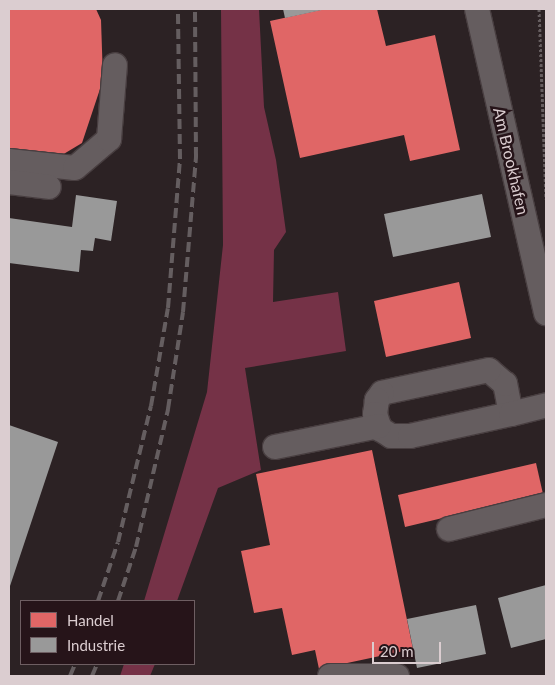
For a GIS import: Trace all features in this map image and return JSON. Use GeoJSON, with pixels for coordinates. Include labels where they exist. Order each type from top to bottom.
{"type":"FeatureCollection","features":[{"type":"Feature","properties":{"kind":"street","name":"Am Brookhafen"},"geometry":{"type":"LineString","coordinates":[[476,9],[546,313]]}},
{"type":"Feature","properties":{"kind":"street"},"geometry":{"type":"LineString","coordinates":[[9,160],[75,168],[109,139],[115,65]]}},
{"type":"Feature","properties":{"kind":"street"},"geometry":{"type":"LineString","coordinates":[[9,182],[49,187]]}},
{"type":"Feature","properties":{"kind":"street"},"geometry":{"type":"LineString","coordinates":[[511,414],[505,384],[490,370],[382,393],[377,400],[375,414],[379,426],[391,436],[410,436],[511,414],[546,405]]}},
{"type":"Feature","properties":{"kind":"street"},"geometry":{"type":"LineString","coordinates":[[275,447],[379,426]]}},
{"type":"Feature","properties":{"kind":"street"},"geometry":{"type":"LineString","coordinates":[[449,529],[546,505]]}},
{"type":"Feature","properties":{"kind":"street"},"geometry":{"type":"LineString","coordinates":[[330,676],[397,676]]}},
{"type":"Feature","properties":{"kind":"path"},"geometry":{"type":"LineString","coordinates":[[539,9],[546,200]]}},
{"type":"Feature","properties":{"kind":"shaded area"},"geometry":{"type":"Polygon","coordinates":[[[221,9],[259,9],[264,107],[276,160],[286,232],[274,250],[273,302],[338,292],[346,351],[245,368],[261,470],[218,488],[177,600],[144,600],[207,392],[223,245],[221,9]]]}},
{"type":"Feature","properties":{"kind":"shaded area"},"geometry":{"type":"Polygon","coordinates":[[[124,665],[155,665],[150,676],[120,676],[124,665]]]}},
{"type":"Feature","properties":{"kind":"building: Handel"},"geometry":{"type":"Polygon","coordinates":[[[9,9],[96,9],[101,20],[103,80],[82,143],[52,161],[9,155],[9,9]]]}},
{"type":"Feature","properties":{"kind":"building: Handel"},"geometry":{"type":"Polygon","coordinates":[[[325,9],[377,9],[386,46],[435,35],[460,150],[410,161],[404,135],[300,158],[270,21],[325,9]]]}},
{"type":"Feature","properties":{"kind":"building: Handel"},"geometry":{"type":"Polygon","coordinates":[[[459,282],[471,338],[386,357],[374,301],[459,282]]]}},
{"type":"Feature","properties":{"kind":"building: Handel"},"geometry":{"type":"Polygon","coordinates":[[[372,450],[413,649],[319,669],[315,650],[292,655],[282,608],[254,613],[241,551],[270,545],[256,474],[372,450]]]}},
{"type":"Feature","properties":{"kind":"building: Handel"},"geometry":{"type":"Polygon","coordinates":[[[536,463],[543,494],[405,527],[398,495],[536,463]]]}},
{"type":"Feature","properties":{"kind":"building: Industrie"},"geometry":{"type":"Polygon","coordinates":[[[283,9],[322,9],[322,10],[285,18],[283,9]]]}},
{"type":"Feature","properties":{"kind":"building: Industrie"},"geometry":{"type":"Polygon","coordinates":[[[482,194],[491,237],[393,257],[384,214],[482,194]]]}},
{"type":"Feature","properties":{"kind":"building: Industrie"},"geometry":{"type":"Polygon","coordinates":[[[76,195],[117,201],[111,241],[95,238],[93,251],[81,250],[79,272],[9,263],[9,218],[72,227],[76,195]]]}},
{"type":"Feature","properties":{"kind":"building: Industrie"},"geometry":{"type":"Polygon","coordinates":[[[9,425],[58,442],[9,589],[9,425]]]}},
{"type":"Feature","properties":{"kind":"building: Industrie"},"geometry":{"type":"Polygon","coordinates":[[[546,585],[546,639],[511,648],[498,598],[546,585]]]}},
{"type":"Feature","properties":{"kind":"building: Industrie"},"geometry":{"type":"Polygon","coordinates":[[[476,605],[486,654],[417,668],[407,619],[476,605]]]}},
{"type":"Feature","properties":{"kind":"railway"},"geometry":{"type":"LineString","coordinates":[[98,600],[118,542],[151,406],[168,308],[180,159],[178,9]]}},
{"type":"Feature","properties":{"kind":"railway"},"geometry":{"type":"LineString","coordinates":[[118,600],[136,547],[168,409],[183,312],[196,157],[195,9]]}},
{"type":"Feature","properties":{"kind":"railway"},"geometry":{"type":"LineString","coordinates":[[70,676],[75,665]]}},
{"type":"Feature","properties":{"kind":"railway"},"geometry":{"type":"LineString","coordinates":[[92,676],[97,665]]}}]}
